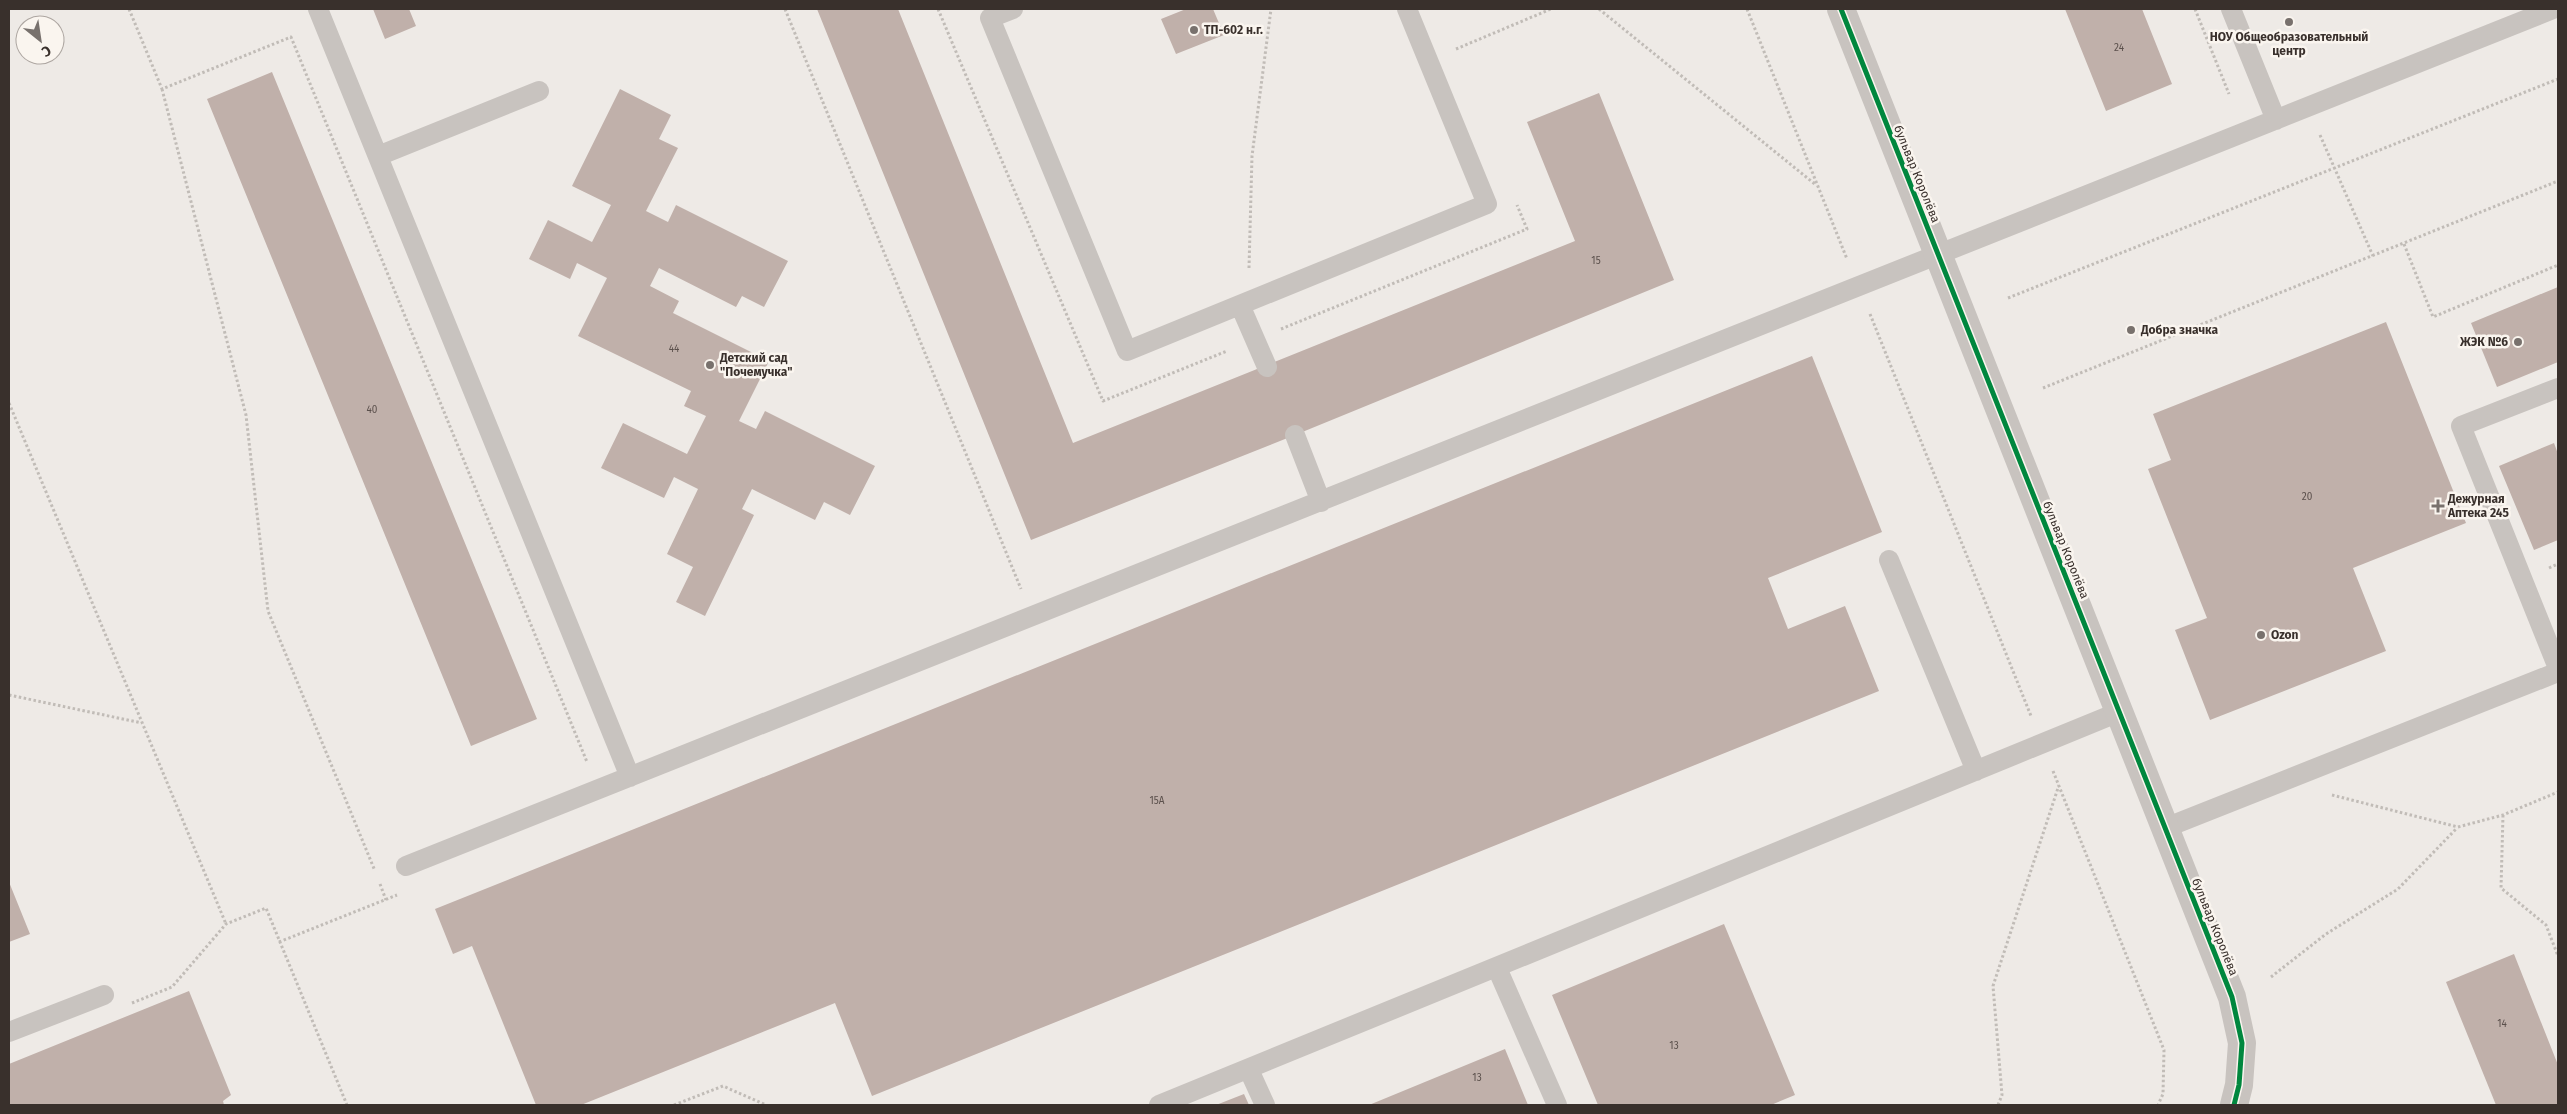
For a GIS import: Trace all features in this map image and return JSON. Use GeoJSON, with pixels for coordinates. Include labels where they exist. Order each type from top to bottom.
{"type":"FeatureCollection","features":[{"type":"Feature","properties":{"kind":"street","name":"бульвар Королёва"},"geometry":{"type":"LineString","coordinates":[[1841,9],[2232,997],[2242,1044],[2239,1085],[2234,1105]]}},
{"type":"Feature","properties":{"kind":"lane"},"geometry":{"type":"LineString","coordinates":[[318,9],[630,777]]}},
{"type":"Feature","properties":{"kind":"lane"},"geometry":{"type":"LineString","coordinates":[[1013,9],[990,18],[1127,351],[1486,204],[1407,9]]}},
{"type":"Feature","properties":{"kind":"lane"},"geometry":{"type":"LineString","coordinates":[[2231,9],[2276,120]]}},
{"type":"Feature","properties":{"kind":"lane"},"geometry":{"type":"LineString","coordinates":[[406,866],[2553,9]]}},
{"type":"Feature","properties":{"kind":"lane"},"geometry":{"type":"LineString","coordinates":[[378,156],[539,91]]}},
{"type":"Feature","properties":{"kind":"lane"},"geometry":{"type":"LineString","coordinates":[[1240,304],[1266,366]]}},
{"type":"Feature","properties":{"kind":"lane"},"geometry":{"type":"LineString","coordinates":[[2558,388],[2462,426],[2558,668]]}},
{"type":"Feature","properties":{"kind":"lane"},"geometry":{"type":"LineString","coordinates":[[1295,435],[1321,502]]}},
{"type":"Feature","properties":{"kind":"lane"},"geometry":{"type":"LineString","coordinates":[[1889,560],[1976,771]]}},
{"type":"Feature","properties":{"kind":"lane"},"geometry":{"type":"LineString","coordinates":[[2165,828],[2558,672]]}},
{"type":"Feature","properties":{"kind":"lane"},"geometry":{"type":"LineString","coordinates":[[1159,1105],[1249,1070],[2119,712]]}},
{"type":"Feature","properties":{"kind":"lane"},"geometry":{"type":"LineString","coordinates":[[1497,968],[1557,1105]]}},
{"type":"Feature","properties":{"kind":"lane"},"geometry":{"type":"LineString","coordinates":[[9,1032],[104,995]]}},
{"type":"Feature","properties":{"kind":"lane"},"geometry":{"type":"LineString","coordinates":[[1249,1070],[1264,1105]]}},
{"type":"Feature","properties":{"kind":"path"},"geometry":{"type":"LineString","coordinates":[[129,9],[162,90],[246,415],[268,611],[375,873]]}},
{"type":"Feature","properties":{"kind":"path"},"geometry":{"type":"LineString","coordinates":[[785,9],[1032,617]]}},
{"type":"Feature","properties":{"kind":"path"},"geometry":{"type":"LineString","coordinates":[[938,9],[1103,400],[1527,229],[1516,202]]}},
{"type":"Feature","properties":{"kind":"path"},"geometry":{"type":"LineString","coordinates":[[1259,297],[1249,272],[1252,156],[1271,9]]}},
{"type":"Feature","properties":{"kind":"path"},"geometry":{"type":"LineString","coordinates":[[1452,50],[1551,9]]}},
{"type":"Feature","properties":{"kind":"path"},"geometry":{"type":"LineString","coordinates":[[1600,9],[1818,186]]}},
{"type":"Feature","properties":{"kind":"path"},"geometry":{"type":"LineString","coordinates":[[1747,9],[2164,1050],[2163,1094],[2158,1105]]}},
{"type":"Feature","properties":{"kind":"path"},"geometry":{"type":"LineString","coordinates":[[2195,9],[2229,94]]}},
{"type":"Feature","properties":{"kind":"path"},"geometry":{"type":"LineString","coordinates":[[162,90],[291,37],[599,790]]}},
{"type":"Feature","properties":{"kind":"path"},"geometry":{"type":"LineString","coordinates":[[2008,298],[2558,79]]}},
{"type":"Feature","properties":{"kind":"path"},"geometry":{"type":"LineString","coordinates":[[2320,134],[2373,256]]}},
{"type":"Feature","properties":{"kind":"path"},"geometry":{"type":"LineString","coordinates":[[2043,388],[2558,182]]}},
{"type":"Feature","properties":{"kind":"path"},"geometry":{"type":"LineString","coordinates":[[2404,244],[2433,317],[2558,265]]}},
{"type":"Feature","properties":{"kind":"path"},"geometry":{"type":"LineString","coordinates":[[9,403],[226,924]]}},
{"type":"Feature","properties":{"kind":"path"},"geometry":{"type":"LineString","coordinates":[[2548,568],[2558,564]]}},
{"type":"Feature","properties":{"kind":"path"},"geometry":{"type":"LineString","coordinates":[[9,695],[143,723]]}},
{"type":"Feature","properties":{"kind":"path"},"geometry":{"type":"LineString","coordinates":[[1998,1105],[2002,1095],[1993,986],[2059,785]]}},
{"type":"Feature","properties":{"kind":"path"},"geometry":{"type":"LineString","coordinates":[[2271,977],[2326,934],[2398,890],[2458,828],[2503,815],[2558,792]]}},
{"type":"Feature","properties":{"kind":"path"},"geometry":{"type":"LineString","coordinates":[[2328,794],[2458,828]]}},
{"type":"Feature","properties":{"kind":"path"},"geometry":{"type":"LineString","coordinates":[[2503,815],[2501,888],[2546,925],[2558,956]]}},
{"type":"Feature","properties":{"kind":"path"},"geometry":{"type":"LineString","coordinates":[[379,882],[386,900]]}},
{"type":"Feature","properties":{"kind":"path"},"geometry":{"type":"LineString","coordinates":[[172,987],[226,924],[266,908],[348,1105]]}},
{"type":"Feature","properties":{"kind":"path"},"geometry":{"type":"LineString","coordinates":[[674,1105],[723,1086],[766,1105]]}},
{"type":"Feature","properties":{"kind":"building"},"geometry":{"type":"Polygon","coordinates":[[[373,9],[409,9],[416,26],[385,39],[373,9]]]}},
{"type":"Feature","properties":{"kind":"building"},"geometry":{"type":"Polygon","coordinates":[[[817,9],[898,9],[1073,443],[1575,241],[1527,122],[1599,93],[1674,280],[1295,435],[1031,540],[817,9]]]}},
{"type":"Feature","properties":{"kind":"building","name":"ТП-602 н.г."},"geometry":{"type":"Polygon","coordinates":[[[1186,9],[1213,9],[1224,35],[1176,54],[1161,19],[1186,9]]]}},
{"type":"Feature","properties":{"kind":"building"},"geometry":{"type":"Polygon","coordinates":[[[2065,9],[2142,9],[2172,84],[2106,111],[2065,9]]]}},
{"type":"Feature","properties":{"kind":"building"},"geometry":{"type":"Polygon","coordinates":[[[272,72],[537,719],[471,746],[207,99],[272,72]]]}},
{"type":"Feature","properties":{"kind":"building"},"geometry":{"type":"Polygon","coordinates":[[[620,89],[671,115],[659,139],[678,148],[646,211],[668,222],[676,205],[788,261],[764,307],[742,296],[736,307],[659,268],[650,286],[679,301],[673,313],[769,361],[739,421],[756,429],[765,411],[875,466],[850,515],[824,502],[815,520],[752,489],[742,509],[754,515],[705,616],[676,602],[693,567],[667,554],[698,489],[674,477],[664,498],[601,468],[623,423],[687,454],[706,416],[684,406],[691,391],[578,336],[607,278],[577,263],[570,279],[529,259],[548,220],[592,242],[611,205],[572,186],[620,89]]]}},
{"type":"Feature","properties":{"kind":"building","name":"ЖЭК №6"},"geometry":{"type":"Polygon","coordinates":[[[2558,287],[2558,362],[2497,387],[2471,323],[2558,287]]]}},
{"type":"Feature","properties":{"kind":"building"},"geometry":{"type":"Polygon","coordinates":[[[2386,322],[2466,523],[2353,568],[2386,651],[2210,720],[2175,630],[2207,618],[2148,469],[2171,460],[2153,414],[2386,322]]]}},
{"type":"Feature","properties":{"kind":"building"},"geometry":{"type":"Polygon","coordinates":[[[1812,356],[1882,532],[1768,578],[1788,629],[1845,606],[1879,691],[872,1096],[835,1003],[581,1105],[536,1105],[472,946],[453,954],[435,909],[1812,356]]]}},
{"type":"Feature","properties":{"kind":"building"},"geometry":{"type":"Polygon","coordinates":[[[2554,443],[2558,454],[2558,540],[2534,550],[2499,466],[2554,443]]]}},
{"type":"Feature","properties":{"kind":"building"},"geometry":{"type":"Polygon","coordinates":[[[9,882],[30,934],[9,942],[9,882]]]}},
{"type":"Feature","properties":{"kind":"building"},"geometry":{"type":"Polygon","coordinates":[[[1724,924],[1795,1095],[1771,1105],[1598,1105],[1552,995],[1724,924]]]}},
{"type":"Feature","properties":{"kind":"building"},"geometry":{"type":"Polygon","coordinates":[[[2514,954],[2558,1065],[2558,1105],[2496,1105],[2446,982],[2514,954]]]}},
{"type":"Feature","properties":{"kind":"building"},"geometry":{"type":"Polygon","coordinates":[[[189,991],[231,1095],[223,1101],[224,1105],[9,1105],[9,1064],[189,991]]]}},
{"type":"Feature","properties":{"kind":"building"},"geometry":{"type":"Polygon","coordinates":[[[1505,1049],[1528,1105],[1369,1105],[1505,1049]]]}},
{"type":"Feature","properties":{"kind":"building"},"geometry":{"type":"Polygon","coordinates":[[[1244,1094],[1249,1105],[1216,1105],[1244,1094]]]}},
{"type":"Feature","properties":{"kind":"cycle path"},"geometry":{"type":"LineString","coordinates":[[1841,9],[2232,997],[2242,1043],[2239,1085],[2234,1105]]}},
{"type":"Feature","properties":{"kind":"place","name":"НОУ Общеобразовательный центр"},"geometry":{"type":"Point","coordinates":[2289,22]}},
{"type":"Feature","properties":{"kind":"place","name":"ТП-602 н.г."},"geometry":{"type":"Point","coordinates":[1194,30]}},
{"type":"Feature","properties":{"kind":"place","name":"Добра значка"},"geometry":{"type":"Point","coordinates":[2131,330]}},
{"type":"Feature","properties":{"kind":"place","name":"ЖЭК №6"},"geometry":{"type":"Point","coordinates":[2518,342]}},
{"type":"Feature","properties":{"kind":"place","name":"Детский сад \"Почемучка\""},"geometry":{"type":"Point","coordinates":[710,365]}},
{"type":"Feature","properties":{"kind":"place","name":"Дежурная Аптека 245"},"geometry":{"type":"Point","coordinates":[2438,506]}},
{"type":"Feature","properties":{"kind":"place","name":"Ozon"},"geometry":{"type":"Point","coordinates":[2261,635]}}]}
